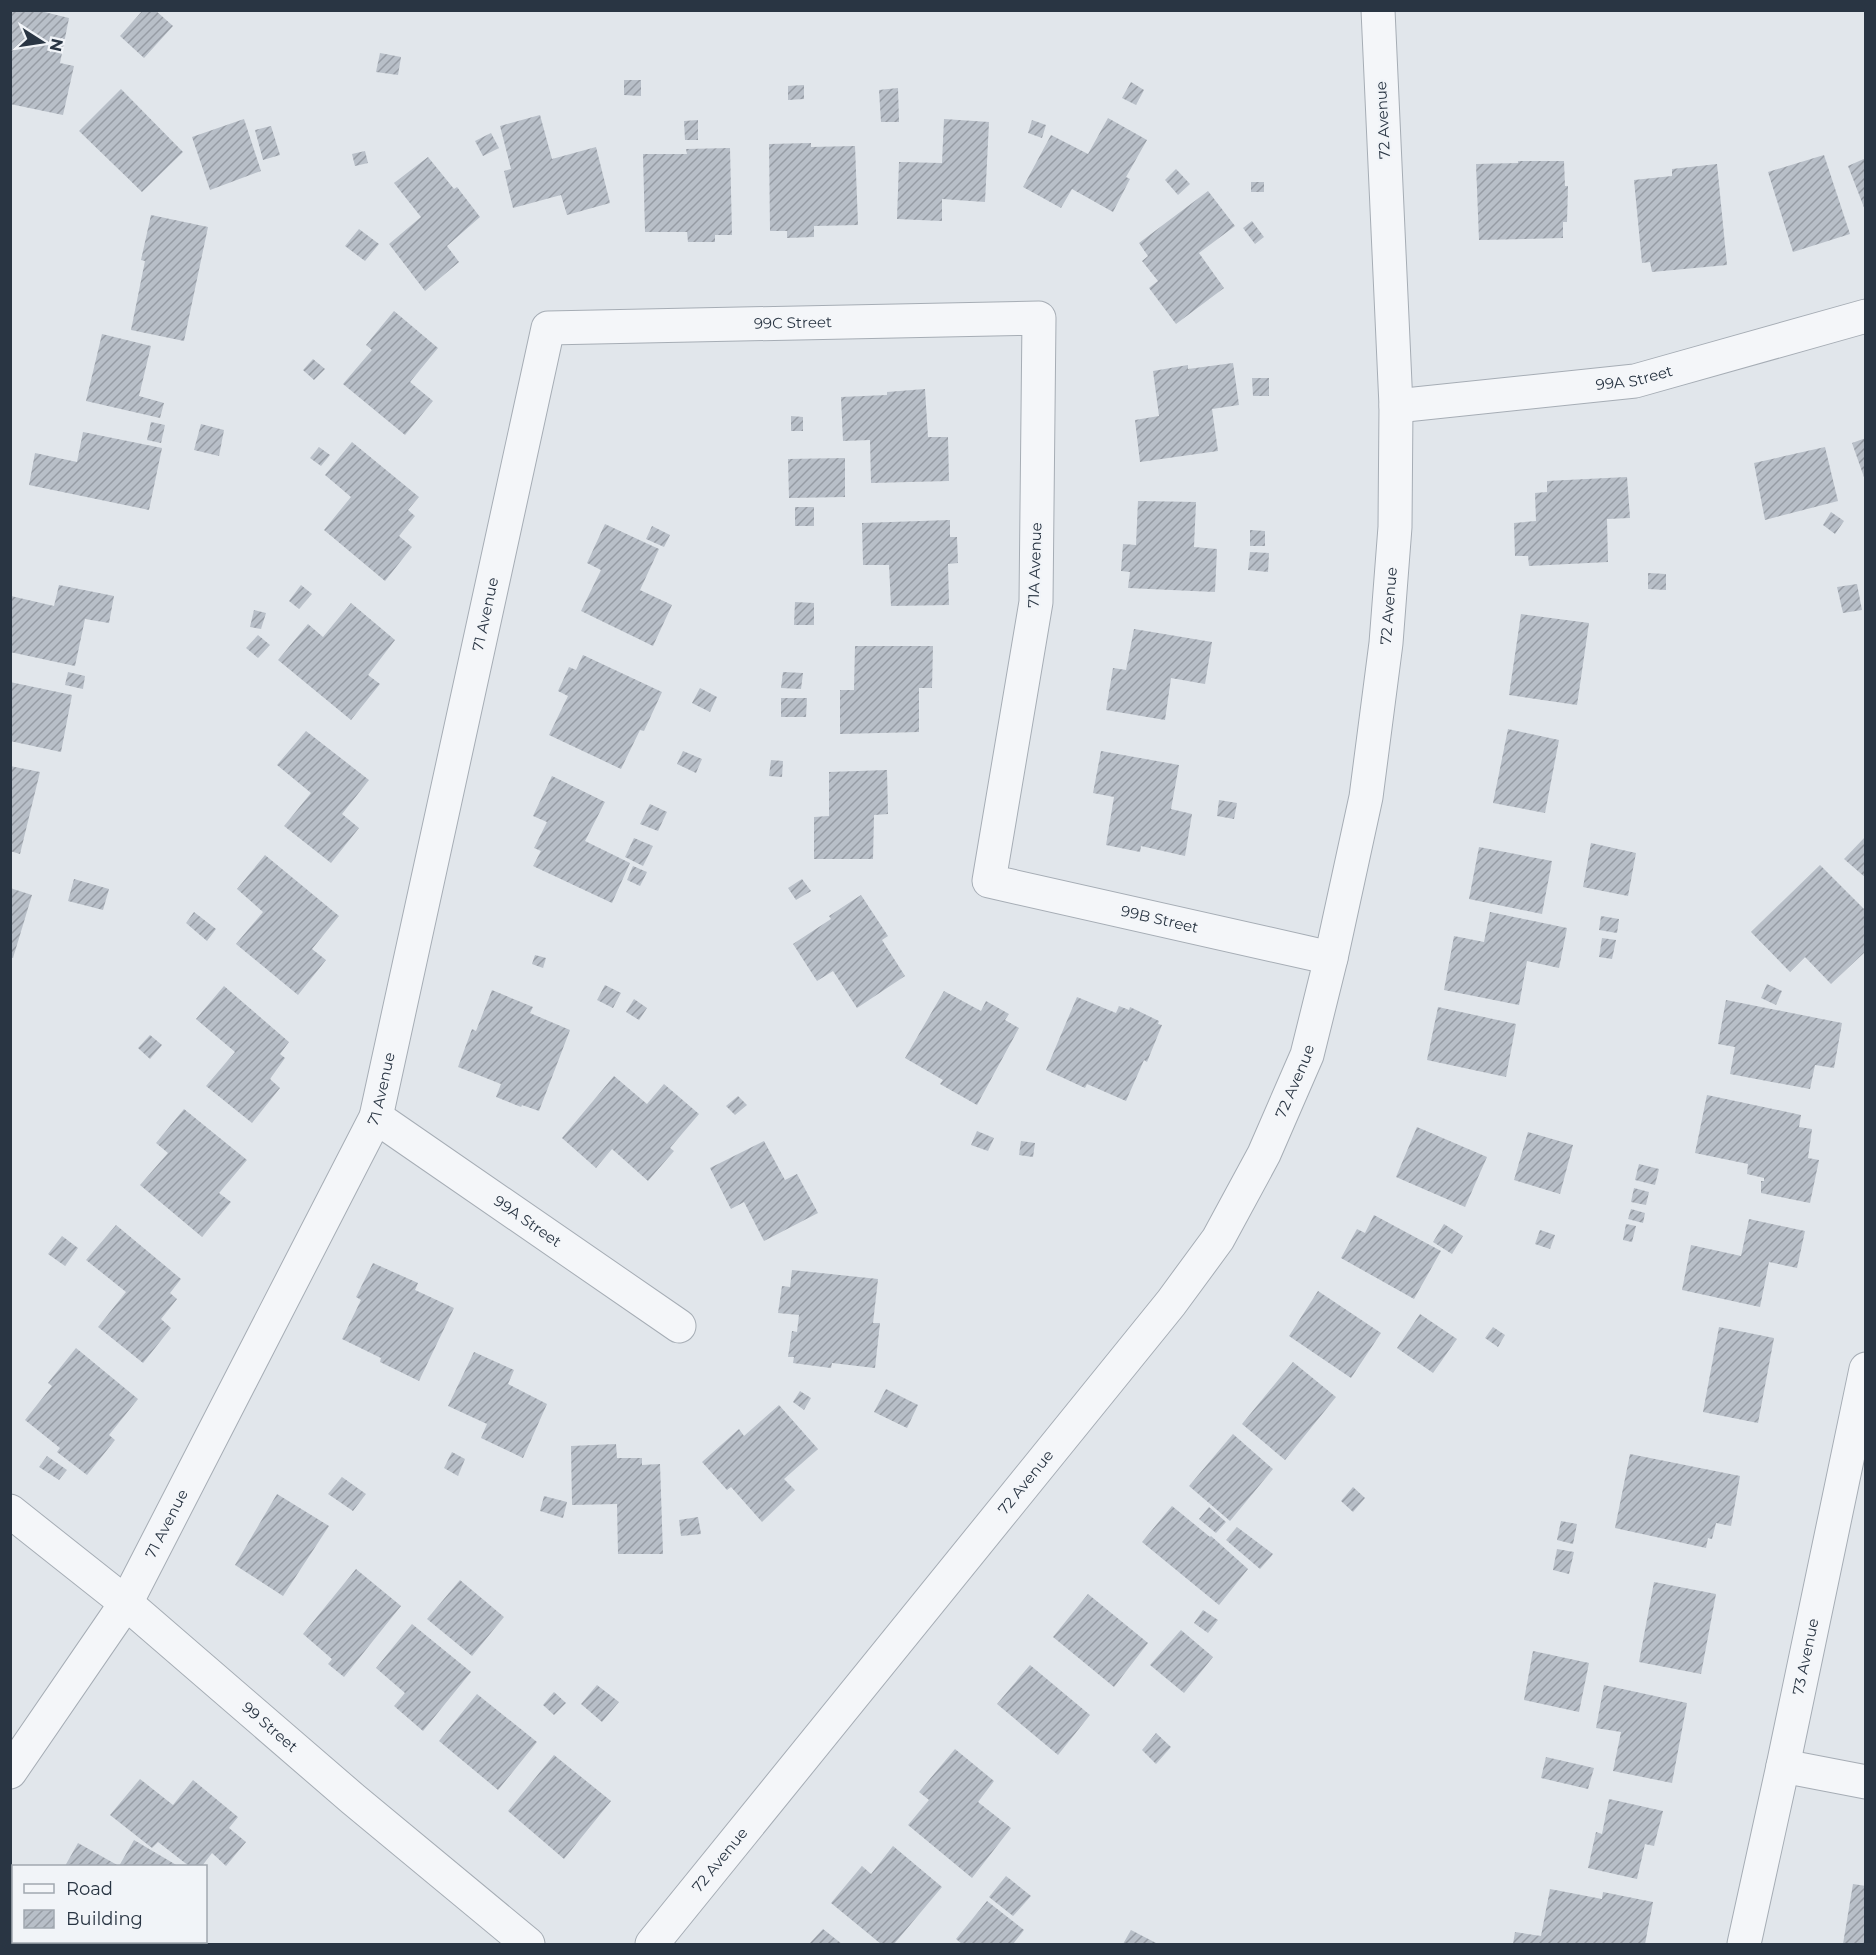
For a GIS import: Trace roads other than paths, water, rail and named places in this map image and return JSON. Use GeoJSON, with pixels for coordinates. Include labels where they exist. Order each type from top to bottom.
{"type":"FeatureCollection","features":[{"type":"Feature","properties":{"kind":"street","name":"72 Avenue"},"geometry":{"type":"LineString","coordinates":[[651,1944],[1171,1303],[1218,1239],[1264,1154],[1306,1055],[1331,958],[1366,797],[1386,643],[1395,527],[1396,406],[1378,10]]}},
{"type":"Feature","properties":{"kind":"street","name":"99A Street"},"geometry":{"type":"LineString","coordinates":[[1396,406],[1635,381],[1866,316]]}},
{"type":"Feature","properties":{"kind":"street","name":"99C Street"},"geometry":{"type":"LineString","coordinates":[[548,328],[1039,318]]}},
{"type":"Feature","properties":{"kind":"street","name":"71A Avenue"},"geometry":{"type":"LineString","coordinates":[[989,881],[1036,602],[1039,318]]}},
{"type":"Feature","properties":{"kind":"street","name":"71 Avenue"},"geometry":{"type":"LineString","coordinates":[[10,1772],[126,1603],[376,1117],[548,328]]}},
{"type":"Feature","properties":{"kind":"street","name":"99B Street"},"geometry":{"type":"LineString","coordinates":[[989,881],[1331,958]]}},
{"type":"Feature","properties":{"kind":"street","name":"99A Street"},"geometry":{"type":"LineString","coordinates":[[376,1117],[679,1326]]}},
{"type":"Feature","properties":{"kind":"street","name":"73 Avenue"},"geometry":{"type":"LineString","coordinates":[[1744,1944],[1784,1766],[1866,1369]]}},
{"type":"Feature","properties":{"kind":"street","name":"99 Street"},"geometry":{"type":"LineString","coordinates":[[10,1511],[126,1603],[353,1799],[528,1944]]}},
{"type":"Feature","properties":{"kind":"street"},"geometry":{"type":"LineString","coordinates":[[1784,1766],[1866,1782]]}}]}
